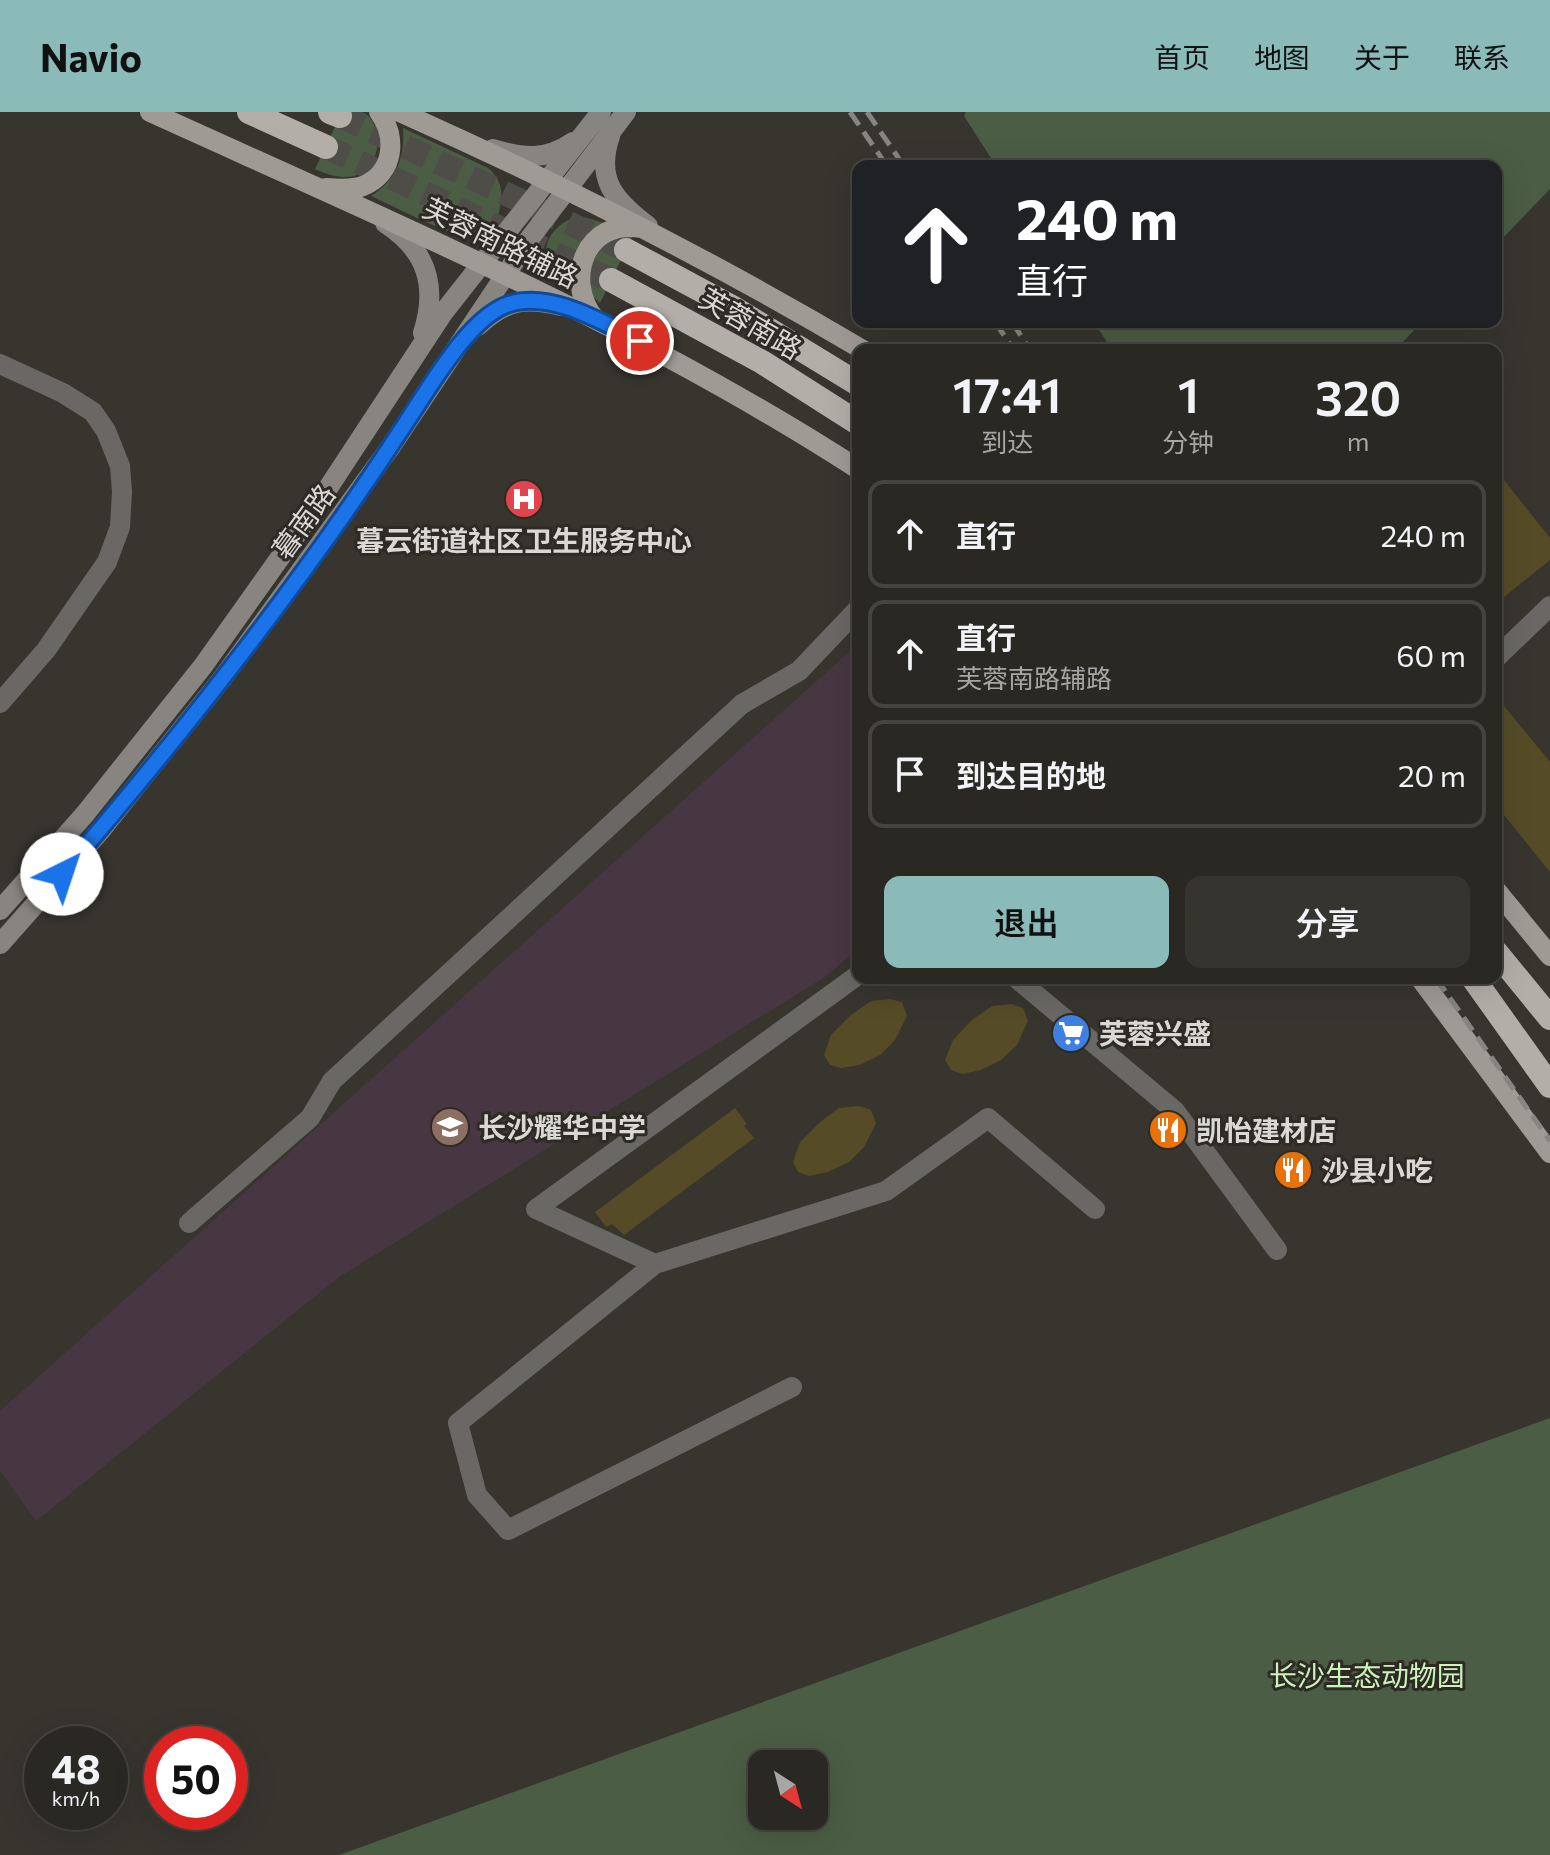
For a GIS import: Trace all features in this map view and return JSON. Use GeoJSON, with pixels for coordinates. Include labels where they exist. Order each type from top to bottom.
{"type":"FeatureCollection","features":[{"type":"Feature","properties":{"kind":"highway"},"geometry":{"type":"LineString","coordinates":[[249,112],[326,147]]}},
{"type":"Feature","properties":{"kind":"highway","name":"芙蓉南路"},"geometry":{"type":"LineString","coordinates":[[626,250],[732,307],[852,380]]}},
{"type":"Feature","properties":{"kind":"highway","name":"芙蓉南路"},"geometry":{"type":"LineString","coordinates":[[611,280],[762,362],[852,419]]}},
{"type":"Feature","properties":{"kind":"highway"},"geometry":{"type":"LineString","coordinates":[[1502,959],[1550,1018]]}},
{"type":"Feature","properties":{"kind":"highway"},"geometry":{"type":"LineString","coordinates":[[1479,984],[1550,1086]]}},
{"type":"Feature","properties":{"kind":"highway"},"geometry":{"type":"LineString","coordinates":[[1480,984],[1550,1069]]}},
{"type":"Feature","properties":{"kind":"main road","name":"芙蓉南路辅路"},"geometry":{"type":"LineString","coordinates":[[150,112],[505,273],[685,365],[852,465]]}},
{"type":"Feature","properties":{"kind":"main road"},"geometry":{"type":"LineString","coordinates":[[318,187],[349,189],[363,186],[383,170],[392,138],[379,112]]}},
{"type":"Feature","properties":{"kind":"main road"},"geometry":{"type":"LineString","coordinates":[[400,112],[653,232],[853,344]]}},
{"type":"Feature","properties":{"kind":"main road","name":"暮南路"},"geometry":{"type":"LineString","coordinates":[[0,944],[101,830],[222,679],[392,445],[505,273],[588,129],[601,112]]}},
{"type":"Feature","properties":{"kind":"main road","name":"暮南路"},"geometry":{"type":"LineString","coordinates":[[0,910],[85,814],[203,666],[284,553],[443,313],[482,263],[612,131],[626,112]]}},
{"type":"Feature","properties":{"kind":"main road"},"geometry":{"type":"LineString","coordinates":[[466,142],[515,156],[545,156],[570,144],[588,129]]}},
{"type":"Feature","properties":{"kind":"main road"},"geometry":{"type":"LineString","coordinates":[[612,131],[605,150],[604,166],[612,192],[653,232]]}},
{"type":"Feature","properties":{"kind":"main road"},"geometry":{"type":"LineString","coordinates":[[362,207],[407,240],[427,273],[430,287],[428,318],[411,363]]}},
{"type":"Feature","properties":{"kind":"main road"},"geometry":{"type":"LineString","coordinates":[[590,316],[580,293],[580,275],[592,244],[608,231],[624,226],[653,232]]}},
{"type":"Feature","properties":{"kind":"main road"},"geometry":{"type":"LineString","coordinates":[[446,362],[488,316],[509,303],[549,303],[590,316]]}},
{"type":"Feature","properties":{"kind":"main road"},"geometry":{"type":"LineString","coordinates":[[1502,897],[1550,956]]}},
{"type":"Feature","properties":{"kind":"main road"},"geometry":{"type":"LineString","coordinates":[[1424,984],[1550,1153]]}},
{"type":"Feature","properties":{"kind":"street"},"geometry":{"type":"LineString","coordinates":[[0,364],[63,393],[93,412],[106,431],[120,466],[122,492],[120,527],[107,562],[46,650],[0,703]]}},
{"type":"Feature","properties":{"kind":"street"},"geometry":{"type":"LineString","coordinates":[[1502,652],[1550,606]]}},
{"type":"Feature","properties":{"kind":"street"},"geometry":{"type":"LineString","coordinates":[[189,1223],[310,1118],[332,1081],[707,736],[742,704],[799,671],[852,615]]}},
{"type":"Feature","properties":{"kind":"street"},"geometry":{"type":"LineString","coordinates":[[655,1264],[536,1209],[852,979]]}},
{"type":"Feature","properties":{"kind":"street"},"geometry":{"type":"LineString","coordinates":[[1023,984],[1175,1111],[1277,1250]]}},
{"type":"Feature","properties":{"kind":"street"},"geometry":{"type":"LineString","coordinates":[[792,1387],[508,1530],[477,1495],[458,1423],[655,1264],[886,1191],[988,1118],[1095,1209]]}},
{"type":"Feature","properties":{"kind":"shaded area","name":"长沙耀华中学"},"geometry":{"type":"Polygon","coordinates":[[[852,649],[852,954],[825,977],[339,1277],[36,1521],[0,1471],[0,1411],[852,649]]]}},
{"type":"Feature","properties":{"kind":"green space"},"geometry":{"type":"Polygon","coordinates":[[[342,112],[361,112],[370,118],[376,129],[377,142],[375,156],[368,168],[356,175],[339,177],[315,169],[342,112]]]}},
{"type":"Feature","properties":{"kind":"green space"},"geometry":{"type":"Polygon","coordinates":[[[966,112],[1550,112],[1550,189],[1502,239],[1502,160],[992,160],[964,116],[966,112]]]}},
{"type":"Feature","properties":{"kind":"green space"},"geometry":{"type":"Polygon","coordinates":[[[403,128],[488,168],[496,176],[501,201],[499,213],[488,228],[477,234],[455,233],[371,196],[398,167],[403,128]]]}},
{"type":"Feature","properties":{"kind":"green space"},"geometry":{"type":"Polygon","coordinates":[[[580,216],[604,223],[578,251],[569,288],[550,269],[546,248],[556,229],[580,216]]]}},
{"type":"Feature","properties":{"kind":"green space"},"geometry":{"type":"Polygon","coordinates":[[[617,236],[632,237],[600,303],[590,294],[592,267],[597,255],[617,236]]]}},
{"type":"Feature","properties":{"kind":"green space"},"geometry":{"type":"Polygon","coordinates":[[[1098,328],[1416,328],[1401,344],[1108,344],[1098,328]]]}},
{"type":"Feature","properties":{"kind":"green space","name":"长沙生态动物园"},"geometry":{"type":"Polygon","coordinates":[[[1550,1418],[1550,1855],[339,1855],[1550,1418]]]}},
{"type":"Feature","properties":{"kind":"building"},"geometry":{"type":"Polygon","coordinates":[[[1502,478],[1550,538],[1550,560],[1504,597],[1502,478]]]}},
{"type":"Feature","properties":{"kind":"building"},"geometry":{"type":"Polygon","coordinates":[[[1504,706],[1550,762],[1550,872],[1502,812],[1504,706]]]}},
{"type":"Feature","properties":{"kind":"building"},"geometry":{"type":"Polygon","coordinates":[[[890,999],[902,1002],[907,1016],[895,1040],[880,1055],[860,1065],[841,1068],[830,1065],[824,1055],[831,1035],[871,1001],[890,999]]]}},
{"type":"Feature","properties":{"kind":"building"},"geometry":{"type":"Polygon","coordinates":[[[1012,1004],[1023,1008],[1028,1021],[1017,1045],[1001,1060],[981,1070],[962,1074],[951,1070],[945,1060],[953,1040],[972,1020],[992,1006],[1012,1004]]]}},
{"type":"Feature","properties":{"kind":"building"},"geometry":{"type":"Polygon","coordinates":[[[859,1106],[871,1110],[876,1123],[864,1147],[849,1162],[828,1172],[809,1176],[798,1172],[793,1162],[800,1142],[839,1108],[859,1106]]]}},
{"type":"Feature","properties":{"kind":"building"},"geometry":{"type":"Polygon","coordinates":[[[735,1108],[754,1138],[624,1235],[612,1224],[606,1227],[595,1212],[735,1108]]]}},
{"type":"Feature","properties":{"kind":"tunnel"},"geometry":{"type":"LineString","coordinates":[[340,116],[626,250]]}},
{"type":"Feature","properties":{"kind":"tunnel"},"geometry":{"type":"LineString","coordinates":[[326,147],[611,280]]}},
{"type":"Feature","properties":{"kind":"railway"},"geometry":{"type":"LineString","coordinates":[[850,112],[883,160]]}},
{"type":"Feature","properties":{"kind":"railway"},"geometry":{"type":"LineString","coordinates":[[867,112],[900,160]]}},
{"type":"Feature","properties":{"kind":"railway"},"geometry":{"type":"LineString","coordinates":[[999,328],[1010,344]]}},
{"type":"Feature","properties":{"kind":"railway"},"geometry":{"type":"LineString","coordinates":[[1016,328],[1026,344]]}},
{"type":"Feature","properties":{"kind":"railway"},"geometry":{"type":"LineString","coordinates":[[1440,984],[1550,1141]]}},
{"type":"Feature","properties":{"kind":"place","name":"暮云街道社区卫生服务中心"},"geometry":{"type":"Point","coordinates":[524,499]}},
{"type":"Feature","properties":{"kind":"place","name":"芙蓉兴盛"},"geometry":{"type":"Point","coordinates":[1071,1033]}},
{"type":"Feature","properties":{"kind":"place","name":"长沙耀华中学"},"geometry":{"type":"Point","coordinates":[450,1127]}},
{"type":"Feature","properties":{"kind":"place","name":"凯怡建材店"},"geometry":{"type":"Point","coordinates":[1168,1130]}},
{"type":"Feature","properties":{"kind":"place","name":"沙县小吃"},"geometry":{"type":"Point","coordinates":[1293,1170]}},
{"type":"Feature","properties":{"kind":"route"},"geometry":{"type":"LineString","coordinates":[[62,874],[222,679],[392,445],[446,362],[488,316],[509,303],[549,303],[586,314],[640,341]]}}]}
